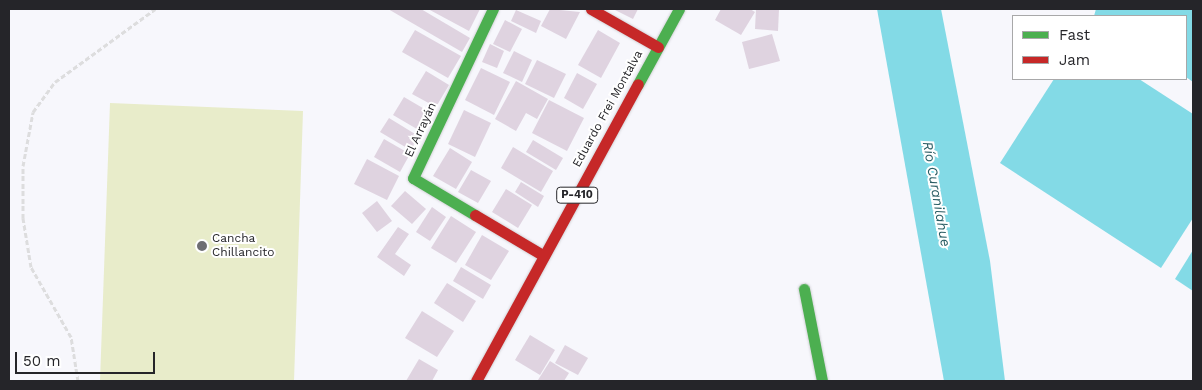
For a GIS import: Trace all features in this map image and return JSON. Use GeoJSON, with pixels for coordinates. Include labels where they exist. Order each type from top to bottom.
{"type":"FeatureCollection","features":[{"type":"Feature","properties":{"kind":"street","name":"El Arrayán"},"geometry":{"type":"LineString","coordinates":[[493,9],[413,178],[544,256]]}},
{"type":"Feature","properties":{"kind":"street"},"geometry":{"type":"LineString","coordinates":[[591,9],[658,47]]}},
{"type":"Feature","properties":{"kind":"street","name":"Eduardo Frei Montalva"},"geometry":{"type":"LineString","coordinates":[[476,381],[679,9]]}},
{"type":"Feature","properties":{"kind":"street"},"geometry":{"type":"LineString","coordinates":[[804,288],[822,381]]}},
{"type":"Feature","properties":{"kind":"path"},"geometry":{"type":"LineString","coordinates":[[78,381],[71,337],[31,267],[23,218],[24,166],[34,112],[55,82],[155,9]]}},
{"type":"Feature","properties":{"kind":"green space","name":"Cancha Chillancito"},"geometry":{"type":"Polygon","coordinates":[[[110,103],[303,111],[294,381],[100,381],[110,103]]]}},
{"type":"Feature","properties":{"kind":"water","name":"Río Curanilahue"},"geometry":{"type":"Polygon","coordinates":[[[877,9],[941,9],[990,261],[1005,381],[944,381],[877,9]]]}},
{"type":"Feature","properties":{"kind":"water"},"geometry":{"type":"Polygon","coordinates":[[[1096,9],[1193,9],[1193,82],[1187,78],[1187,15],[1094,15],[1096,9]]]}},
{"type":"Feature","properties":{"kind":"water"},"geometry":{"type":"Polygon","coordinates":[[[1053,80],[1141,80],[1193,114],[1193,218],[1161,268],[1000,163],[1053,80]]]}},
{"type":"Feature","properties":{"kind":"water"},"geometry":{"type":"Polygon","coordinates":[[[1193,250],[1193,291],[1175,279],[1193,250]]]}},
{"type":"Feature","properties":{"kind":"building"},"geometry":{"type":"Polygon","coordinates":[[[388,9],[421,9],[470,38],[462,52],[388,9]]]}},
{"type":"Feature","properties":{"kind":"building"},"geometry":{"type":"Polygon","coordinates":[[[428,9],[480,9],[469,31],[428,9]]]}},
{"type":"Feature","properties":{"kind":"building"},"geometry":{"type":"Polygon","coordinates":[[[550,9],[580,12],[566,39],[541,26],[550,9]]]}},
{"type":"Feature","properties":{"kind":"building"},"geometry":{"type":"Polygon","coordinates":[[[613,9],[638,9],[633,19],[613,9]]]}},
{"type":"Feature","properties":{"kind":"building"},"geometry":{"type":"Polygon","coordinates":[[[721,9],[750,9],[755,12],[741,35],[715,20],[721,9]]]}},
{"type":"Feature","properties":{"kind":"building"},"geometry":{"type":"Polygon","coordinates":[[[756,9],[779,9],[778,31],[755,29],[756,9]]]}},
{"type":"Feature","properties":{"kind":"building"},"geometry":{"type":"Polygon","coordinates":[[[516,10],[541,21],[536,33],[511,21],[516,10]]]}},
{"type":"Feature","properties":{"kind":"building"},"geometry":{"type":"Polygon","coordinates":[[[505,20],[522,29],[510,52],[493,44],[505,20]]]}},
{"type":"Feature","properties":{"kind":"building"},"geometry":{"type":"Polygon","coordinates":[[[415,30],[461,56],[448,78],[402,52],[415,30]]]}},
{"type":"Feature","properties":{"kind":"building"},"geometry":{"type":"Polygon","coordinates":[[[598,30],[620,43],[601,78],[578,65],[598,30]]]}},
{"type":"Feature","properties":{"kind":"building"},"geometry":{"type":"Polygon","coordinates":[[[772,34],[780,61],[749,69],[742,42],[772,34]]]}},
{"type":"Feature","properties":{"kind":"building"},"geometry":{"type":"Polygon","coordinates":[[[490,44],[504,51],[497,68],[482,62],[490,44]]]}},
{"type":"Feature","properties":{"kind":"building"},"geometry":{"type":"Polygon","coordinates":[[[514,51],[532,60],[522,82],[503,73],[514,51]]]}},
{"type":"Feature","properties":{"kind":"building"},"geometry":{"type":"Polygon","coordinates":[[[537,60],[566,74],[554,98],[525,84],[537,60]]]}},
{"type":"Feature","properties":{"kind":"building"},"geometry":{"type":"Polygon","coordinates":[[[481,68],[510,82],[494,115],[465,100],[481,68]]]}},
{"type":"Feature","properties":{"kind":"building"},"geometry":{"type":"Polygon","coordinates":[[[426,71],[449,85],[436,107],[412,94],[426,71]]]}},
{"type":"Feature","properties":{"kind":"building"},"geometry":{"type":"Polygon","coordinates":[[[577,73],[597,84],[583,109],[564,98],[577,73]]]}},
{"type":"Feature","properties":{"kind":"building"},"geometry":{"type":"Polygon","coordinates":[[[516,81],[548,99],[537,119],[526,113],[516,131],[495,119],[516,81]]]}},
{"type":"Feature","properties":{"kind":"building"},"geometry":{"type":"Polygon","coordinates":[[[404,97],[433,114],[422,132],[393,115],[404,97]]]}},
{"type":"Feature","properties":{"kind":"building"},"geometry":{"type":"Polygon","coordinates":[[[549,100],[584,118],[567,151],[532,133],[549,100]]]}},
{"type":"Feature","properties":{"kind":"building"},"geometry":{"type":"Polygon","coordinates":[[[464,110],[491,123],[475,157],[448,144],[464,110]]]}},
{"type":"Feature","properties":{"kind":"building"},"geometry":{"type":"Polygon","coordinates":[[[389,118],[420,137],[412,151],[380,132],[389,118]]]}},
{"type":"Feature","properties":{"kind":"building"},"geometry":{"type":"Polygon","coordinates":[[[384,139],[410,154],[400,172],[374,157],[384,139]]]}},
{"type":"Feature","properties":{"kind":"building"},"geometry":{"type":"Polygon","coordinates":[[[533,140],[563,158],[556,170],[526,152],[533,140]]]}},
{"type":"Feature","properties":{"kind":"building"},"geometry":{"type":"Polygon","coordinates":[[[513,147],[553,171],[541,192],[501,168],[513,147]]]}},
{"type":"Feature","properties":{"kind":"building"},"geometry":{"type":"Polygon","coordinates":[[[450,148],[472,162],[456,189],[433,176],[450,148]]]}},
{"type":"Feature","properties":{"kind":"building"},"geometry":{"type":"Polygon","coordinates":[[[367,159],[399,176],[387,200],[354,184],[367,159]]]}},
{"type":"Feature","properties":{"kind":"building"},"geometry":{"type":"Polygon","coordinates":[[[471,170],[491,181],[478,203],[458,192],[471,170]]]}},
{"type":"Feature","properties":{"kind":"building"},"geometry":{"type":"Polygon","coordinates":[[[521,182],[544,196],[538,207],[515,192],[521,182]]]}},
{"type":"Feature","properties":{"kind":"building"},"geometry":{"type":"Polygon","coordinates":[[[506,189],[532,205],[518,228],[492,212],[506,189]]]}},
{"type":"Feature","properties":{"kind":"building"},"geometry":{"type":"Polygon","coordinates":[[[405,191],[426,209],[412,224],[391,206],[405,191]]]}},
{"type":"Feature","properties":{"kind":"building"},"geometry":{"type":"Polygon","coordinates":[[[377,201],[392,221],[377,232],[362,213],[377,201]]]}},
{"type":"Feature","properties":{"kind":"building"},"geometry":{"type":"Polygon","coordinates":[[[432,207],[446,217],[430,241],[416,232],[432,207]]]}},
{"type":"Feature","properties":{"kind":"building"},"geometry":{"type":"Polygon","coordinates":[[[451,216],[476,232],[456,263],[431,248],[451,216]]]}},
{"type":"Feature","properties":{"kind":"building"},"geometry":{"type":"Polygon","coordinates":[[[398,227],[409,234],[395,254],[411,265],[404,276],[377,257],[398,227]]]}},
{"type":"Feature","properties":{"kind":"building"},"geometry":{"type":"Polygon","coordinates":[[[482,235],[509,251],[491,280],[465,265],[482,235]]]}},
{"type":"Feature","properties":{"kind":"building"},"geometry":{"type":"Polygon","coordinates":[[[461,267],[491,285],[483,299],[453,281],[461,267]]]}},
{"type":"Feature","properties":{"kind":"building"},"geometry":{"type":"Polygon","coordinates":[[[447,283],[476,301],[463,322],[434,303],[447,283]]]}},
{"type":"Feature","properties":{"kind":"building"},"geometry":{"type":"Polygon","coordinates":[[[422,311],[454,331],[437,357],[405,338],[422,311]]]}},
{"type":"Feature","properties":{"kind":"building"},"geometry":{"type":"Polygon","coordinates":[[[530,335],[555,350],[540,375],[515,360],[530,335]]]}},
{"type":"Feature","properties":{"kind":"building"},"geometry":{"type":"Polygon","coordinates":[[[565,345],[588,358],[578,375],[555,363],[565,345]]]}},
{"type":"Feature","properties":{"kind":"building"},"geometry":{"type":"Polygon","coordinates":[[[419,359],[438,370],[432,381],[406,381],[419,359]]]}},
{"type":"Feature","properties":{"kind":"building"},"geometry":{"type":"Polygon","coordinates":[[[550,361],[569,373],[564,381],[538,380],[550,361]]]}},
{"type":"Feature","properties":{"kind":"traffic: fast"},"geometry":{"type":"LineString","coordinates":[[475,215],[413,178],[493,9]]}},
{"type":"Feature","properties":{"kind":"traffic: fast"},"geometry":{"type":"LineString","coordinates":[[638,84],[679,9]]}},
{"type":"Feature","properties":{"kind":"traffic: fast"},"geometry":{"type":"LineString","coordinates":[[804,289],[822,381]]}},
{"type":"Feature","properties":{"kind":"traffic: jam"},"geometry":{"type":"LineString","coordinates":[[591,9],[658,47]]}},
{"type":"Feature","properties":{"kind":"traffic: jam"},"geometry":{"type":"LineString","coordinates":[[476,381],[638,84]]}},
{"type":"Feature","properties":{"kind":"traffic: jam"},"geometry":{"type":"LineString","coordinates":[[475,215],[544,256]]}},
{"type":"Feature","properties":{"kind":"place","name":"Cancha Chillancito"},"geometry":{"type":"Point","coordinates":[202,246]}}]}
